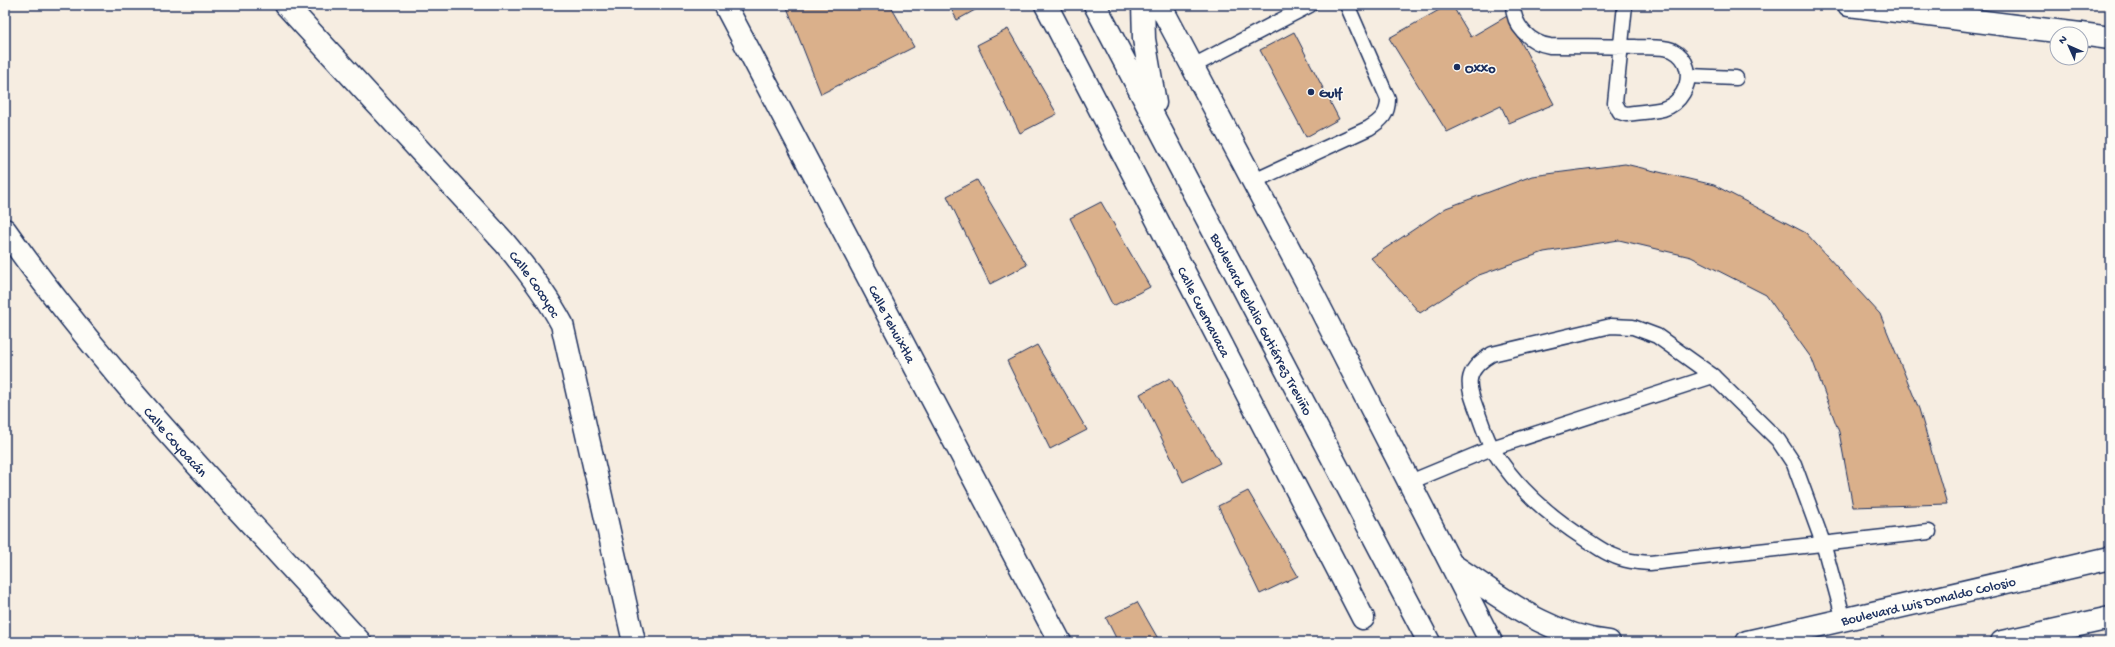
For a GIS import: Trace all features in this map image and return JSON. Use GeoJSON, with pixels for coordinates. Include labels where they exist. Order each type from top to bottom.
{"type":"FeatureCollection","features":[{"type":"Feature","properties":{"kind":"street","name":"Calle Cocoyoc"},"geometry":{"type":"LineString","coordinates":[[286,5],[504,242],[532,275],[549,300],[562,324],[634,642]]}},
{"type":"Feature","properties":{"kind":"street","name":"Calle Tehuixtla"},"geometry":{"type":"LineString","coordinates":[[725,5],[1060,642]]}},
{"type":"Feature","properties":{"kind":"street","name":"Calle Cuernavaca"},"geometry":{"type":"LineString","coordinates":[[1046,5],[1363,618]]}},
{"type":"Feature","properties":{"kind":"street","name":"Boulevard Eulalio Gutiérrez Treviño"},"geometry":{"type":"LineString","coordinates":[[1095,5],[1416,613],[1429,642]]}},
{"type":"Feature","properties":{"kind":"street"},"geometry":{"type":"LineString","coordinates":[[1142,5],[1144,39],[1149,78],[1162,132]]}},
{"type":"Feature","properties":{"kind":"street"},"geometry":{"type":"LineString","coordinates":[[1160,5],[1254,181],[1491,642]]}},
{"type":"Feature","properties":{"kind":"street"},"geometry":{"type":"LineString","coordinates":[[1849,5],[2049,30]]}},
{"type":"Feature","properties":{"kind":"street"},"geometry":{"type":"LineString","coordinates":[[2089,35],[2110,38]]}},
{"type":"Feature","properties":{"kind":"street","name":"Calle Coyoacán"},"geometry":{"type":"LineString","coordinates":[[5,230],[73,322],[138,398],[360,642]]}},
{"type":"Feature","properties":{"kind":"street","name":"Boulevard Luis Donaldo Colosio"},"geometry":{"type":"LineString","coordinates":[[1747,642],[2110,558]]}},
{"type":"Feature","properties":{"kind":"street"},"geometry":{"type":"LineString","coordinates":[[1453,566],[1512,606],[1539,622],[1568,633],[1609,642]]}},
{"type":"Feature","properties":{"kind":"street"},"geometry":{"type":"LineString","coordinates":[[1416,613],[1416,642]]}},
{"type":"Feature","properties":{"kind":"street"},"geometry":{"type":"LineString","coordinates":[[2002,642],[2110,618]]}},
{"type":"Feature","properties":{"kind":"lane"},"geometry":{"type":"LineString","coordinates":[[1193,66],[1310,5]]}},
{"type":"Feature","properties":{"kind":"lane"},"geometry":{"type":"LineString","coordinates":[[1254,181],[1370,128],[1381,120],[1388,110],[1388,99],[1347,5]]}},
{"type":"Feature","properties":{"kind":"lane"},"geometry":{"type":"LineString","coordinates":[[1513,5],[1518,23],[1527,36],[1538,44],[1620,47],[1662,48],[1673,51],[1681,56],[1689,76],[1687,86],[1681,96],[1663,109],[1626,114],[1620,112],[1615,103],[1620,47],[1625,5]]}},
{"type":"Feature","properties":{"kind":"lane"},"geometry":{"type":"LineString","coordinates":[[1689,76],[1736,78]]}},
{"type":"Feature","properties":{"kind":"lane"},"geometry":{"type":"LineString","coordinates":[[1844,620],[1823,543],[1802,485],[1784,449],[1713,376],[1656,336],[1632,327],[1611,326],[1492,354],[1478,363],[1471,372],[1469,384],[1473,400],[1492,448],[1513,479],[1539,506],[1561,524],[1612,556],[1632,562],[1650,563],[1823,543],[1929,532]]}},
{"type":"Feature","properties":{"kind":"lane"},"geometry":{"type":"LineString","coordinates":[[1410,482],[1492,448],[1713,376]]}},
{"type":"Feature","properties":{"kind":"building"},"geometry":{"type":"Polygon","coordinates":[[[786,5],[890,5],[914,47],[821,94],[786,5]]]}},
{"type":"Feature","properties":{"kind":"building"},"geometry":{"type":"Polygon","coordinates":[[[949,5],[984,5],[957,20],[949,5]]]}},
{"type":"Feature","properties":{"kind":"building"},"geometry":{"type":"Polygon","coordinates":[[[1448,5],[1452,5],[1471,37],[1507,16],[1554,104],[1509,123],[1501,106],[1447,132],[1389,38],[1448,5]]]}},
{"type":"Feature","properties":{"kind":"building"},"geometry":{"type":"Polygon","coordinates":[[[1008,29],[1057,114],[1020,133],[977,45],[1008,29]]]}},
{"type":"Feature","properties":{"kind":"building"},"geometry":{"type":"Polygon","coordinates":[[[1294,32],[1339,119],[1306,137],[1260,50],[1294,32]]]}},
{"type":"Feature","properties":{"kind":"building"},"geometry":{"type":"Polygon","coordinates":[[[1625,164],[1714,185],[1806,233],[1880,314],[1919,409],[1947,504],[1853,507],[1839,432],[1812,359],[1766,295],[1691,257],[1619,240],[1544,252],[1479,275],[1420,313],[1371,258],[1446,208],[1532,176],[1625,164]]]}},
{"type":"Feature","properties":{"kind":"building"},"geometry":{"type":"Polygon","coordinates":[[[977,180],[1027,265],[990,284],[947,196],[977,180]]]}},
{"type":"Feature","properties":{"kind":"building"},"geometry":{"type":"Polygon","coordinates":[[[1101,202],[1150,287],[1113,306],[1070,218],[1101,202]]]}},
{"type":"Feature","properties":{"kind":"building"},"geometry":{"type":"Polygon","coordinates":[[[1037,345],[1087,430],[1050,449],[1007,361],[1037,345]]]}},
{"type":"Feature","properties":{"kind":"building"},"geometry":{"type":"Polygon","coordinates":[[[1170,378],[1220,463],[1183,482],[1140,394],[1170,378]]]}},
{"type":"Feature","properties":{"kind":"building"},"geometry":{"type":"Polygon","coordinates":[[[1248,491],[1298,576],[1260,594],[1218,506],[1248,491]]]}},
{"type":"Feature","properties":{"kind":"building"},"geometry":{"type":"Polygon","coordinates":[[[1137,602],[1160,642],[1118,642],[1106,618],[1137,602]]]}},
{"type":"Feature","properties":{"kind":"place","name":"Oxxo"},"geometry":{"type":"Point","coordinates":[1457,67]}},
{"type":"Feature","properties":{"kind":"place","name":"Gulf"},"geometry":{"type":"Point","coordinates":[1311,92]}}]}
